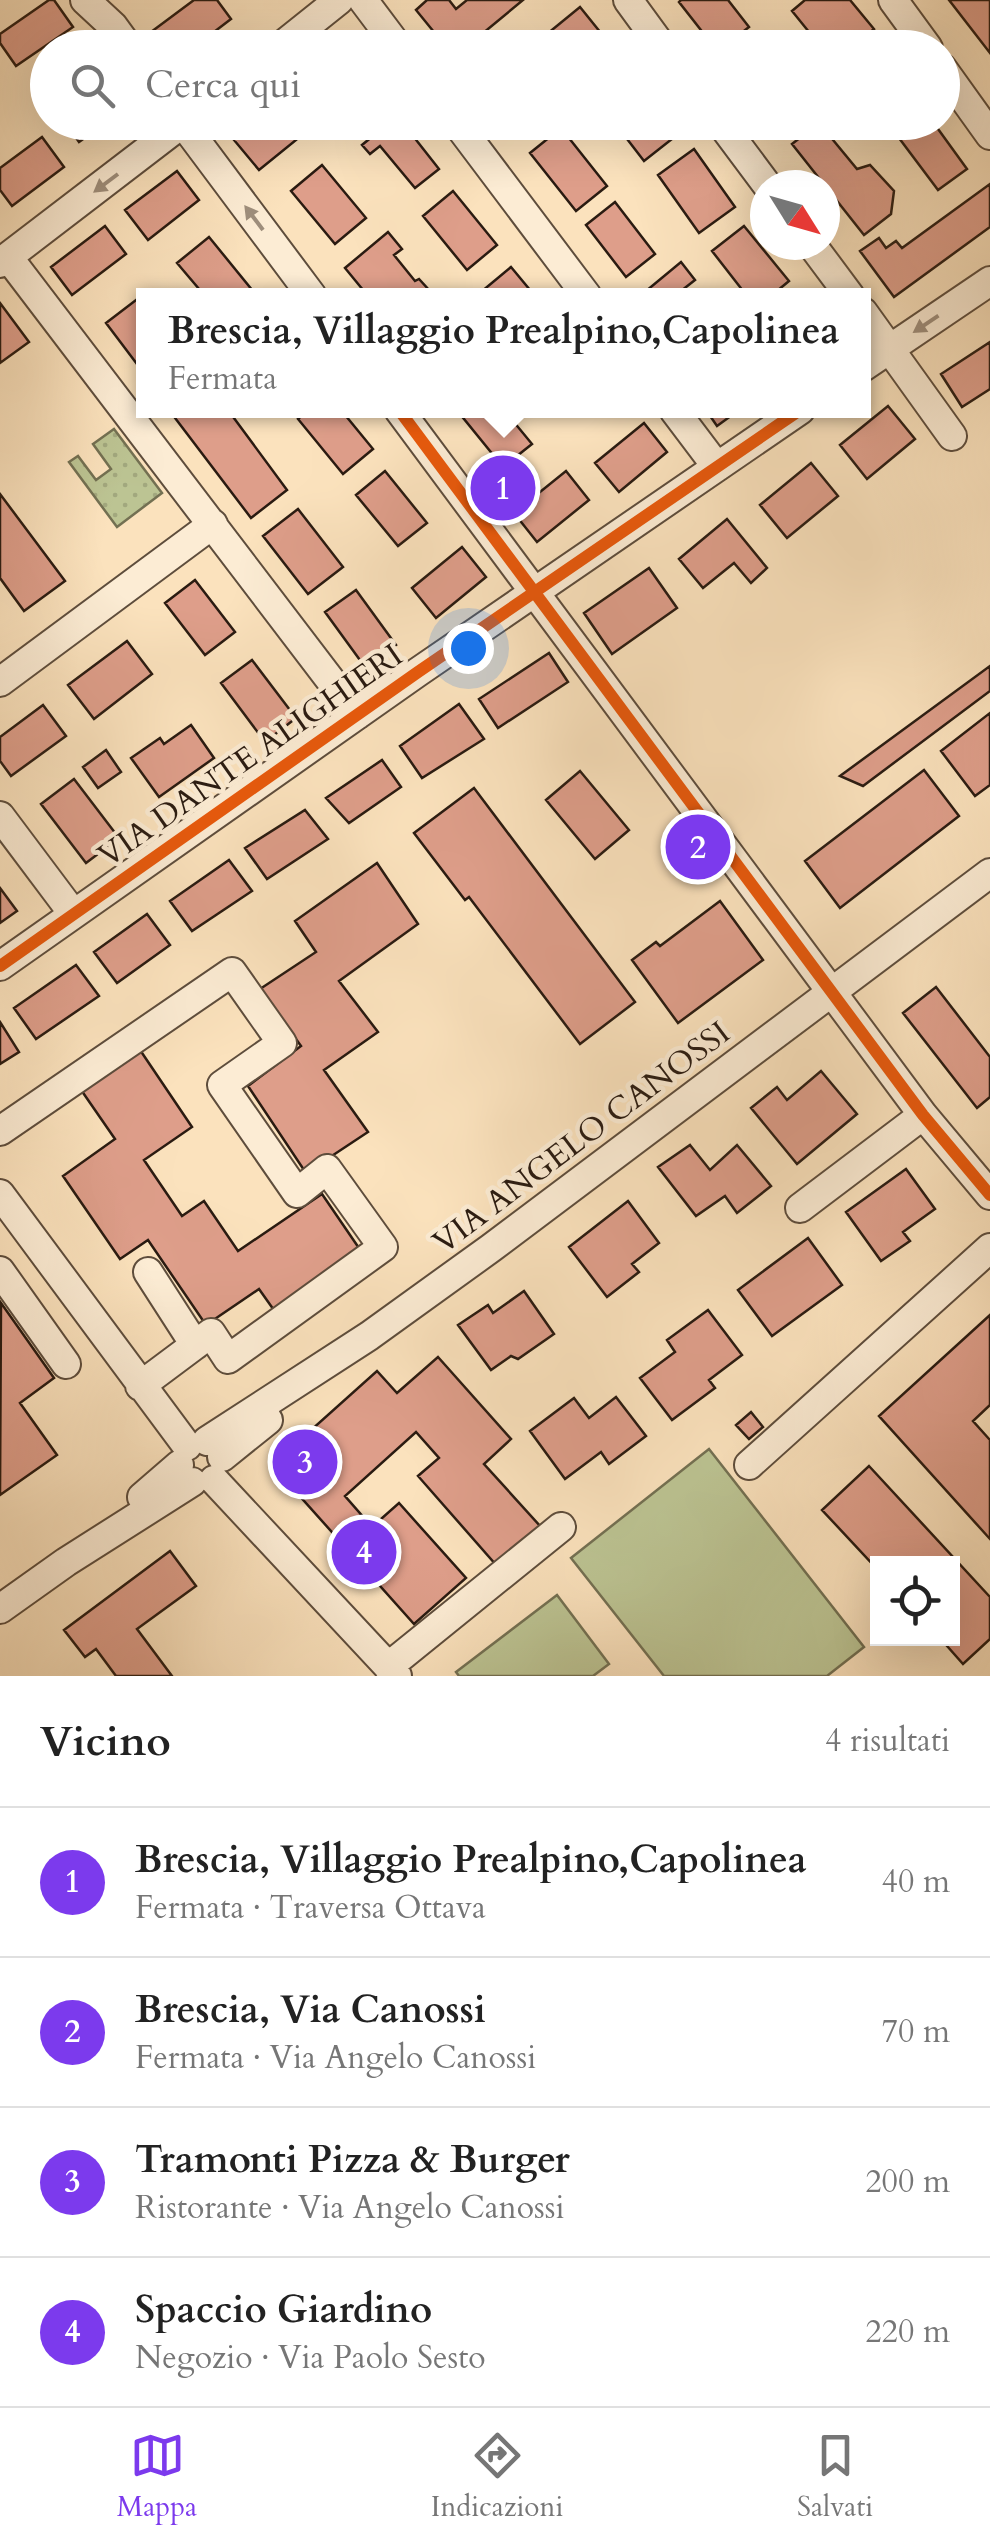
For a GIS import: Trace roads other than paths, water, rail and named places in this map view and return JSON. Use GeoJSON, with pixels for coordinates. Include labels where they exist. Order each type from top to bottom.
{"type":"FeatureCollection","features":[{"type":"Feature","properties":{"kind":"street"},"geometry":{"type":"LineString","coordinates":[[84,0],[116,30]]}},
{"type":"Feature","properties":{"kind":"street"},"geometry":{"type":"LineString","coordinates":[[302,30],[339,0]]}},
{"type":"Feature","properties":{"kind":"street"},"geometry":{"type":"LineString","coordinates":[[363,0],[386,30]]}},
{"type":"Feature","properties":{"kind":"street"},"geometry":{"type":"LineString","coordinates":[[628,0],[650,30]]}},
{"type":"Feature","properties":{"kind":"street"},"geometry":{"type":"LineString","coordinates":[[894,0],[915,30]]}},
{"type":"Feature","properties":{"kind":"street"},"geometry":{"type":"LineString","coordinates":[[960,93],[990,134]]}},
{"type":"Feature","properties":{"kind":"street"},"geometry":{"type":"LineString","coordinates":[[161,140],[4,260],[357,714]]}},
{"type":"Feature","properties":{"kind":"street"},"geometry":{"type":"LineString","coordinates":[[196,140],[306,288]]}},
{"type":"Feature","properties":{"kind":"street"},"geometry":{"type":"LineString","coordinates":[[469,140],[580,288]]}},
{"type":"Feature","properties":{"kind":"street"},"geometry":{"type":"LineString","coordinates":[[733,140],[756,170]]}},
{"type":"Feature","properties":{"kind":"street"},"geometry":{"type":"LineString","coordinates":[[823,260],[844,288]]}},
{"type":"Feature","properties":{"kind":"street"},"geometry":{"type":"LineString","coordinates":[[871,362],[990,281]]}},
{"type":"Feature","properties":{"kind":"street"},"geometry":{"type":"LineString","coordinates":[[871,323],[952,436]]}},
{"type":"Feature","properties":{"kind":"street"},"geometry":{"type":"LineString","coordinates":[[405,418],[923,1115],[987,1192]]}},
{"type":"Feature","properties":{"kind":"street"},"geometry":{"type":"LineString","coordinates":[[680,418],[716,467]]}},
{"type":"Feature","properties":{"kind":"street","name":"VIA DANTE ALIGHIERI"},"geometry":{"type":"LineString","coordinates":[[0,966],[72,912],[788,418]]}},
{"type":"Feature","properties":{"kind":"street"},"geometry":{"type":"LineString","coordinates":[[0,682],[213,524]]}},
{"type":"Feature","properties":{"kind":"street"},"geometry":{"type":"LineString","coordinates":[[0,816],[72,912]]}},
{"type":"Feature","properties":{"kind":"street","name":"VIA ANGELO CANOSSI"},"geometry":{"type":"LineString","coordinates":[[0,1609],[834,993],[990,873]]}},
{"type":"Feature","properties":{"kind":"street"},"geometry":{"type":"LineString","coordinates":[[0,1130],[232,972],[282,1043],[222,1085],[297,1193],[327,1169],[383,1247],[228,1358],[211,1333],[140,1386]]}},
{"type":"Feature","properties":{"kind":"street"},"geometry":{"type":"LineString","coordinates":[[800,1208],[923,1115]]}},
{"type":"Feature","properties":{"kind":"street"},"geometry":{"type":"LineString","coordinates":[[3,1205],[200,1462],[392,1671],[561,1527]]}},
{"type":"Feature","properties":{"kind":"street"},"geometry":{"type":"LineString","coordinates":[[749,1465],[990,1248]]}},
{"type":"Feature","properties":{"kind":"street"},"geometry":{"type":"LineString","coordinates":[[0,1271],[66,1364]]}},
{"type":"Feature","properties":{"kind":"street"},"geometry":{"type":"LineString","coordinates":[[148,1272],[194,1345]]}},
{"type":"Feature","properties":{"kind":"place","name":"Brescia, Villaggio Prealpino,Capolinea"},"geometry":{"type":"Point","coordinates":[503,488]}},
{"type":"Feature","properties":{"kind":"place","name":"Brescia, Via Canossi"},"geometry":{"type":"Point","coordinates":[698,847]}},
{"type":"Feature","properties":{"kind":"place","name":"Tramonti Pizza & Burger"},"geometry":{"type":"Point","coordinates":[305,1462]}},
{"type":"Feature","properties":{"kind":"place","name":"Spaccio Giardino"},"geometry":{"type":"Point","coordinates":[364,1552]}}]}
